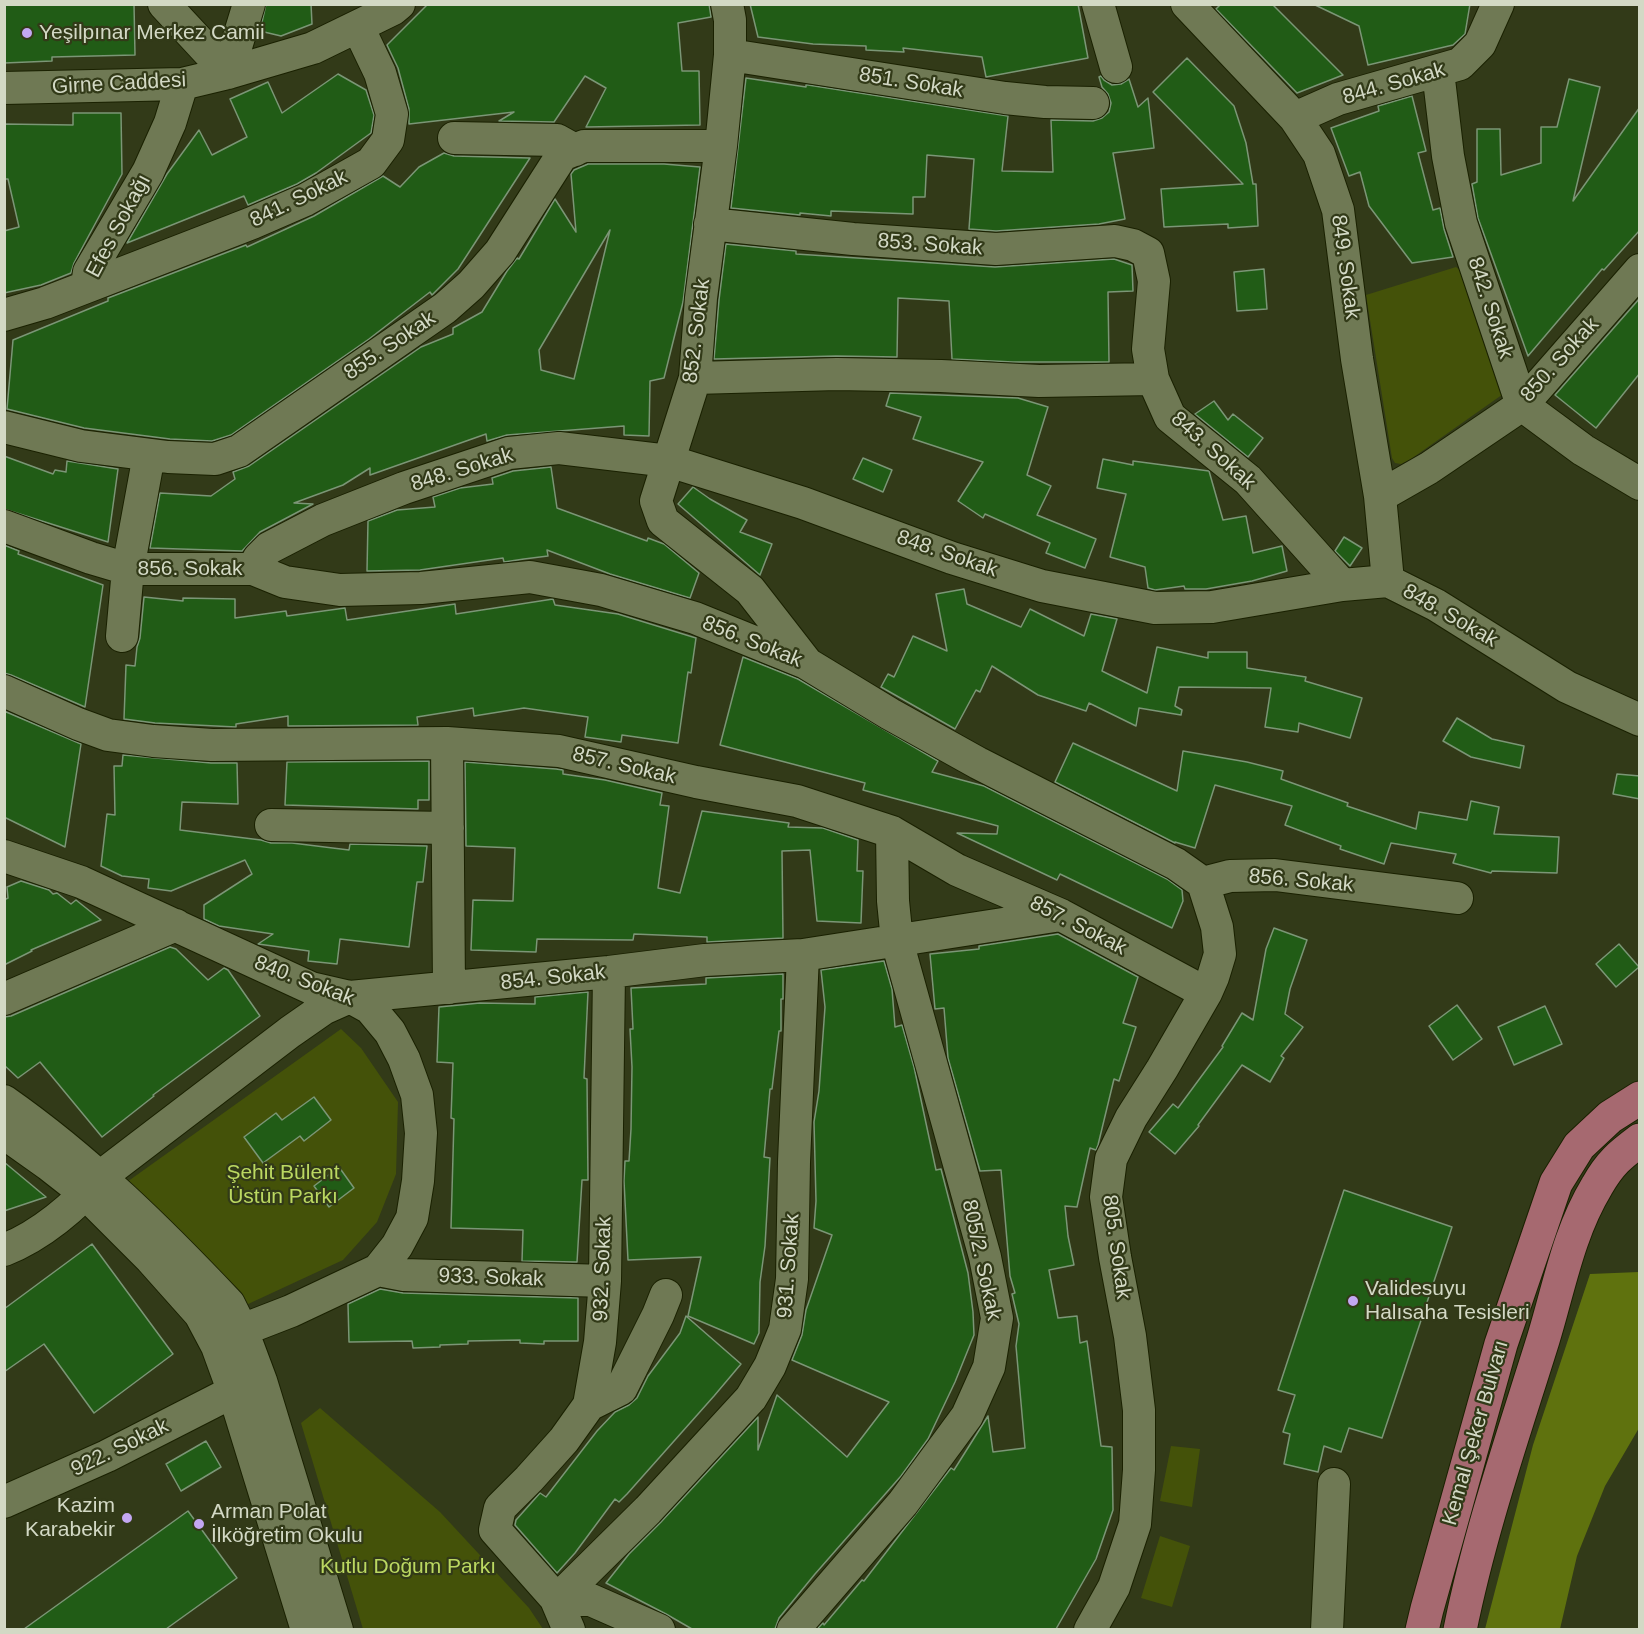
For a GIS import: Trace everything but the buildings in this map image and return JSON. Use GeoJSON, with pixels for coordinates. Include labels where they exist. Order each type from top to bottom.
{"type":"FeatureCollection","features":[{"type":"Feature","properties":{"kind":"main road","name":"Kemal Şeker Bulvarı"},"geometry":{"type":"LineString","coordinates":[[1422,1629],[1501,1344],[1556,1183],[1579,1146],[1610,1117],[1640,1098]]}},
{"type":"Feature","properties":{"kind":"main road","name":"Kemal Şeker Bulvarı"},"geometry":{"type":"LineString","coordinates":[[1460,1629],[1470,1581],[1564,1263],[1596,1187],[1614,1159],[1640,1140]]}},
{"type":"Feature","properties":{"kind":"street"},"geometry":{"type":"LineString","coordinates":[[164,4],[228,73]]}},
{"type":"Feature","properties":{"kind":"street"},"geometry":{"type":"LineString","coordinates":[[228,73],[249,4]]}},
{"type":"Feature","properties":{"kind":"street","name":"Girne Caddesi"},"geometry":{"type":"LineString","coordinates":[[4,88],[182,84],[313,48],[358,27],[399,4]]}},
{"type":"Feature","properties":{"kind":"street","name":"852. Sokak"},"geometry":{"type":"LineString","coordinates":[[727,4],[730,20],[730,55],[721,146],[701,298],[695,378],[656,501],[663,522],[750,590],[806,663]]}},
{"type":"Feature","properties":{"kind":"street"},"geometry":{"type":"LineString","coordinates":[[1098,4],[1116,67]]}},
{"type":"Feature","properties":{"kind":"street","name":"849. Sokak"},"geometry":{"type":"LineString","coordinates":[[1186,4],[1295,118],[1319,154],[1338,210],[1357,359],[1380,496],[1388,581]]}},
{"type":"Feature","properties":{"kind":"street","name":"844. Sokak"},"geometry":{"type":"LineString","coordinates":[[1295,118],[1338,99],[1460,64],[1480,44],[1498,4]]}},
{"type":"Feature","properties":{"kind":"street","name":"841. Sokak"},"geometry":{"type":"LineString","coordinates":[[87,285],[252,223],[305,200],[371,163],[388,140],[392,114],[380,73],[358,27]]}},
{"type":"Feature","properties":{"kind":"street","name":"851. Sokak"},"geometry":{"type":"LineString","coordinates":[[730,55],[1005,98],[1044,102],[1093,102]]}},
{"type":"Feature","properties":{"kind":"street","name":"842. Sokak"},"geometry":{"type":"LineString","coordinates":[[1438,71],[1448,156],[1461,222],[1522,405]]}},
{"type":"Feature","properties":{"kind":"street","name":"Efes Sokağı"},"geometry":{"type":"LineString","coordinates":[[4,315],[45,303],[87,285],[89,272],[148,172],[170,123],[182,84]]}},
{"type":"Feature","properties":{"kind":"street"},"geometry":{"type":"LineString","coordinates":[[454,138],[558,140],[575,150],[584,146],[721,146]]}},
{"type":"Feature","properties":{"kind":"street","name":"855. Sokak"},"geometry":{"type":"LineString","coordinates":[[4,428],[81,446],[149,455],[215,459],[239,451],[445,308],[471,285],[500,252],[562,155],[575,150]]}},
{"type":"Feature","properties":{"kind":"street","name":"853. Sokak"},"geometry":{"type":"LineString","coordinates":[[710,224],[853,239],[996,249],[1115,241],[1133,245],[1148,253]]}},
{"type":"Feature","properties":{"kind":"street","name":"843. Sokak"},"geometry":{"type":"LineString","coordinates":[[1148,253],[1154,282],[1148,349],[1153,379],[1170,417],[1248,480],[1342,585]]}},
{"type":"Feature","properties":{"kind":"street","name":"850. Sokak"},"geometry":{"type":"LineString","coordinates":[[1380,496],[1429,468],[1522,405],[1640,270]]}},
{"type":"Feature","properties":{"kind":"street"},"geometry":{"type":"LineString","coordinates":[[695,378],[837,374],[1039,381],[1153,379]]}},
{"type":"Feature","properties":{"kind":"street"},"geometry":{"type":"LineString","coordinates":[[1522,405],[1583,450],[1640,484]]}},
{"type":"Feature","properties":{"kind":"street","name":"848. Sokak"},"geometry":{"type":"LineString","coordinates":[[253,569],[259,558],[269,548],[323,520],[404,488],[509,453],[559,448],[669,461],[803,503],[974,565],[1042,586],[1155,608],[1212,608],[1342,585],[1388,581],[1436,605],[1567,687],[1640,720]]}},
{"type":"Feature","properties":{"kind":"street"},"geometry":{"type":"LineString","coordinates":[[122,636],[128,569],[149,455]]}},
{"type":"Feature","properties":{"kind":"street","name":"856. Sokak"},"geometry":{"type":"LineString","coordinates":[[4,526],[128,569],[253,569],[285,582],[340,590],[420,588],[530,577],[601,590],[684,615],[806,663],[890,714],[978,763],[1176,864],[1203,883],[1230,876],[1275,875],[1457,898]]}},
{"type":"Feature","properties":{"kind":"street","name":"857. Sokak"},"geometry":{"type":"LineString","coordinates":[[4,691],[51,713],[108,735],[212,745],[447,743],[559,751],[696,782],[797,801],[892,832],[957,870],[1061,915],[1206,993]]}},
{"type":"Feature","properties":{"kind":"street"},"geometry":{"type":"LineString","coordinates":[[447,743],[449,988]]}},
{"type":"Feature","properties":{"kind":"street"},"geometry":{"type":"LineString","coordinates":[[271,825],[448,828]]}},
{"type":"Feature","properties":{"kind":"street","name":"805/2. Sokak"},"geometry":{"type":"LineString","coordinates":[[793,1629],[903,1503],[967,1416],[989,1367],[997,1318],[985,1257],[897,941],[893,902],[892,832]]}},
{"type":"Feature","properties":{"kind":"street","name":"840. Sokak"},"geometry":{"type":"LineString","coordinates":[[4,856],[81,882],[311,988],[350,997],[370,1008],[390,1032],[404,1059],[417,1095],[421,1133],[418,1181],[411,1218],[397,1246],[378,1270],[291,1311],[242,1330]]}},
{"type":"Feature","properties":{"kind":"street","name":"805. Sokak"},"geometry":{"type":"LineString","coordinates":[[1090,1629],[1114,1587],[1135,1524],[1139,1470],[1139,1410],[1130,1336],[1106,1197],[1111,1159],[1131,1118],[1206,993],[1220,954],[1217,927],[1203,883]]}},
{"type":"Feature","properties":{"kind":"street","name":"854. Sokak"},"geometry":{"type":"LineString","coordinates":[[4,1250],[15,1246],[53,1221],[93,1185],[290,1032],[323,1009],[350,997],[609,972],[705,960],[803,955],[1061,915]]}},
{"type":"Feature","properties":{"kind":"street"},"geometry":{"type":"LineString","coordinates":[[4,999],[176,925]]}},
{"type":"Feature","properties":{"kind":"street","name":"931. Sokak"},"geometry":{"type":"LineString","coordinates":[[556,1599],[648,1510],[751,1398],[770,1366],[785,1329],[792,1279],[803,955]]}},
{"type":"Feature","properties":{"kind":"street","name":"932. Sokak"},"geometry":{"type":"LineString","coordinates":[[556,1599],[495,1530],[500,1508],[564,1440],[589,1405],[600,1342],[605,1281],[609,972]]}},
{"type":"Feature","properties":{"kind":"street"},"geometry":{"type":"LineString","coordinates":[[4,1101],[44,1129],[93,1185],[151,1259],[200,1314],[217,1346],[246,1385],[337,1629]]}},
{"type":"Feature","properties":{"kind":"street"},"geometry":{"type":"LineString","coordinates":[[4,1133],[50,1165],[93,1185],[229,1304],[242,1330],[246,1385],[308,1629]]}},
{"type":"Feature","properties":{"kind":"street","name":"933. Sokak"},"geometry":{"type":"LineString","coordinates":[[378,1270],[404,1275],[605,1281]]}},
{"type":"Feature","properties":{"kind":"street"},"geometry":{"type":"LineString","coordinates":[[589,1405],[621,1389],[658,1316],[666,1295]]}},
{"type":"Feature","properties":{"kind":"street","name":"922. Sokak"},"geometry":{"type":"LineString","coordinates":[[4,1502],[107,1456],[246,1385]]}},
{"type":"Feature","properties":{"kind":"street"},"geometry":{"type":"LineString","coordinates":[[1327,1629],[1334,1484]]}},
{"type":"Feature","properties":{"kind":"street"},"geometry":{"type":"LineString","coordinates":[[569,1629],[556,1599],[591,1600],[659,1629]]}},
{"type":"Feature","properties":{"kind":"green space"},"geometry":{"type":"Polygon","coordinates":[[[1456,267],[1470,278],[1506,392],[1411,459],[1401,464],[1395,463],[1392,458],[1366,295],[1456,267]]]}},
{"type":"Feature","properties":{"kind":"green space","name":"Şehit Bülent Üstün Parkı"},"geometry":{"type":"Polygon","coordinates":[[[341,1029],[361,1048],[398,1102],[396,1174],[377,1222],[343,1260],[246,1305],[127,1182],[341,1029]]]}},
{"type":"Feature","properties":{"kind":"green space"},"geometry":{"type":"Polygon","coordinates":[[[1639,1272],[1639,1428],[1605,1486],[1577,1556],[1560,1629],[1485,1629],[1533,1445],[1590,1274],[1639,1272]]]}},
{"type":"Feature","properties":{"kind":"green space","name":"Kutlu Doğum Parkı"},"geometry":{"type":"Polygon","coordinates":[[[320,1408],[440,1512],[529,1608],[543,1629],[363,1629],[301,1423],[320,1408]]]}},
{"type":"Feature","properties":{"kind":"green space"},"geometry":{"type":"Polygon","coordinates":[[[1171,1446],[1200,1449],[1192,1507],[1160,1501],[1171,1446]]]}},
{"type":"Feature","properties":{"kind":"green space"},"geometry":{"type":"Polygon","coordinates":[[[1160,1536],[1190,1546],[1172,1607],[1141,1598],[1160,1536]]]}},
{"type":"Feature","properties":{"kind":"place","name":"Yeşilpınar Merkez Camii"},"geometry":{"type":"Point","coordinates":[27,33]}},
{"type":"Feature","properties":{"kind":"place","name":"Validesuyu Halısaha Tesisleri"},"geometry":{"type":"Point","coordinates":[1353,1301]}},
{"type":"Feature","properties":{"kind":"place","name":"Kazim Karabekir"},"geometry":{"type":"Point","coordinates":[127,1518]}},
{"type":"Feature","properties":{"kind":"place","name":"Arman Polat İlköğretim Okulu"},"geometry":{"type":"Point","coordinates":[199,1524]}}]}
